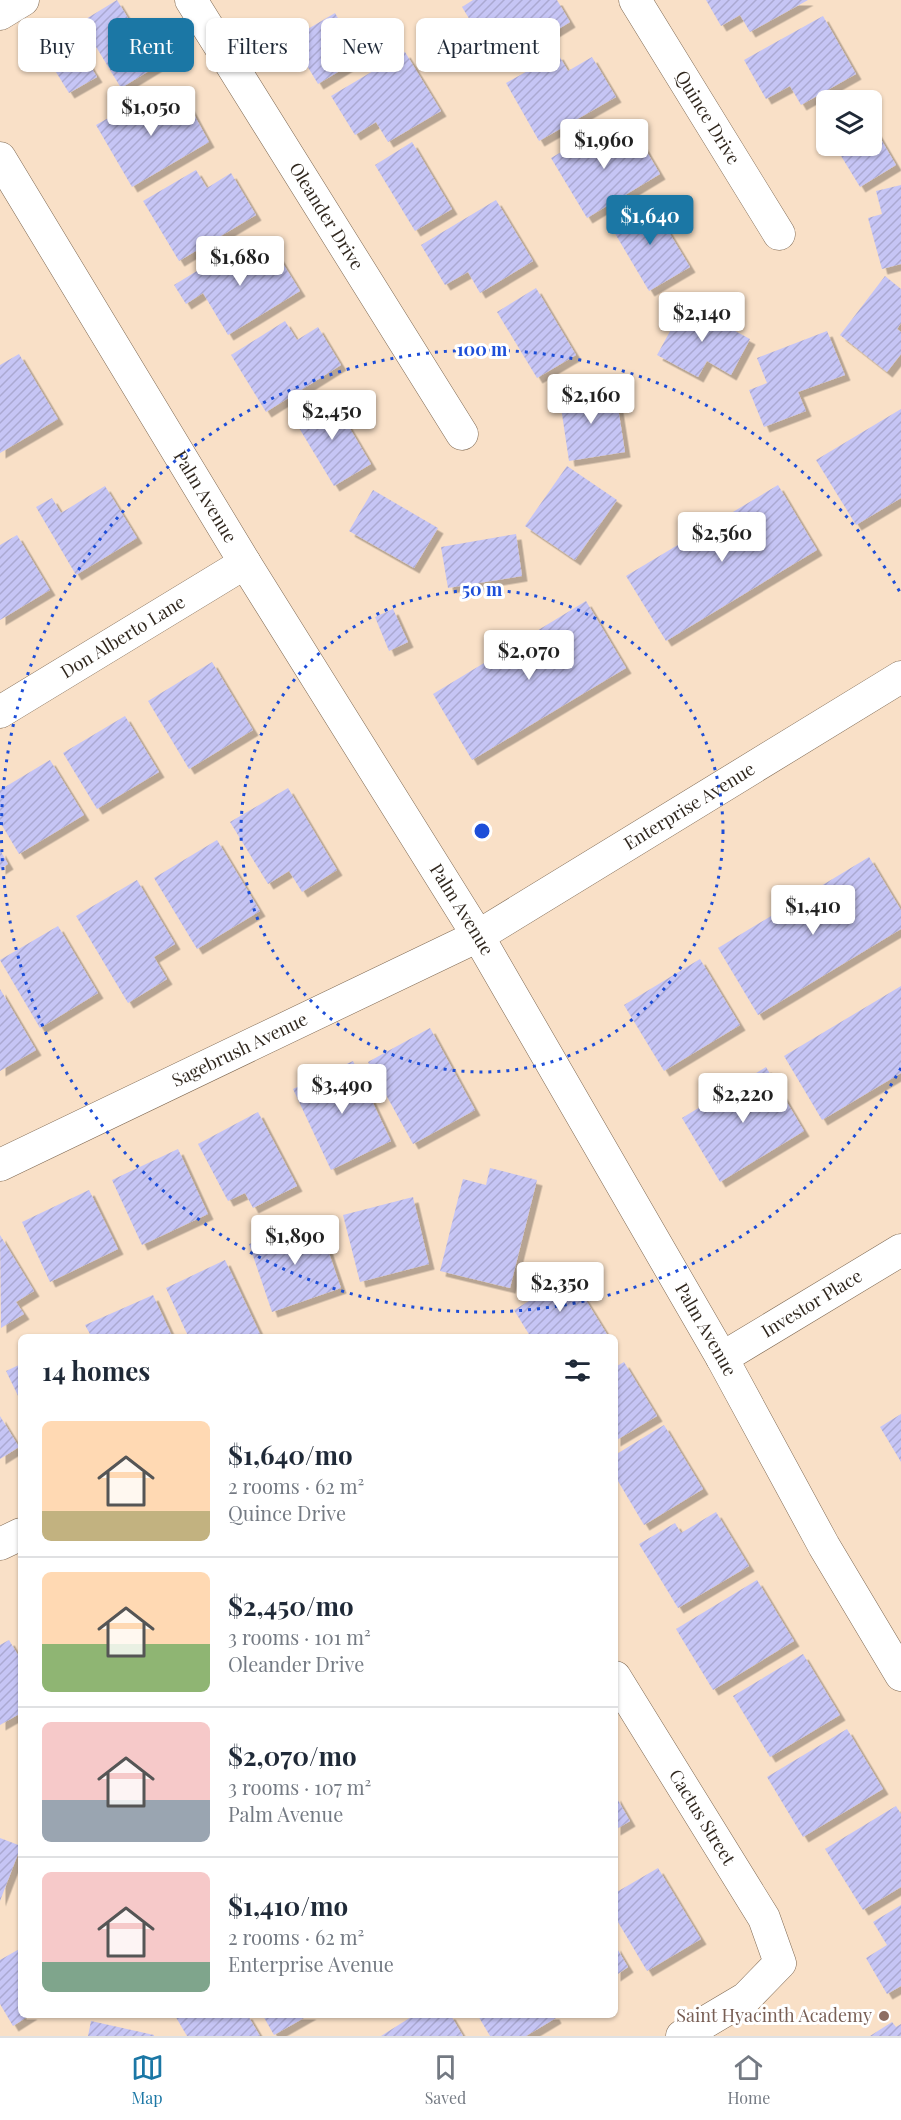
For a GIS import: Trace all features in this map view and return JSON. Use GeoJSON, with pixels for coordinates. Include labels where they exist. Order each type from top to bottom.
{"type":"FeatureCollection","features":[{"type":"Feature","properties":{"kind":"street"},"geometry":{"type":"LineString","coordinates":[[0,14],[23,0]]}},
{"type":"Feature","properties":{"kind":"street","name":"Oleander Drive"},"geometry":{"type":"LineString","coordinates":[[191,0],[462,434]]}},
{"type":"Feature","properties":{"kind":"street","name":"Quince Drive"},"geometry":{"type":"LineString","coordinates":[[635,0],[779,234]]}},
{"type":"Feature","properties":{"kind":"street","name":"Palm Avenue"},"geometry":{"type":"LineString","coordinates":[[0,158],[245,563],[478,936],[722,1358],[824,1546],[901,1675]]}},
{"type":"Feature","properties":{"kind":"street","name":"Don Alberto Lane"},"geometry":{"type":"LineString","coordinates":[[0,712],[245,563]]}},
{"type":"Feature","properties":{"kind":"street","name":"Enterprise Avenue"},"geometry":{"type":"LineString","coordinates":[[478,936],[901,677]]}},
{"type":"Feature","properties":{"kind":"street","name":"Sagebrush Avenue"},"geometry":{"type":"LineString","coordinates":[[0,1165],[478,936]]}},
{"type":"Feature","properties":{"kind":"street","name":"Investor Place"},"geometry":{"type":"LineString","coordinates":[[722,1358],[901,1250]]}},
{"type":"Feature","properties":{"kind":"street"},"geometry":{"type":"LineString","coordinates":[[0,1544],[18,1535]]}},
{"type":"Feature","properties":{"kind":"street","name":"Cactus Street"},"geometry":{"type":"LineString","coordinates":[[618,1682],[764,1918],[780,1963],[746,1998],[682,2036]]}},
{"type":"Feature","properties":{"kind":"building"},"geometry":{"type":"Polygon","coordinates":[[[117,0],[128,18],[108,18],[108,67],[96,47],[96,18],[88,18],[117,0]]]}},
{"type":"Feature","properties":{"kind":"building"},"geometry":{"type":"Polygon","coordinates":[[[473,0],[557,0],[570,22],[560,28],[560,18],[469,18],[462,7],[473,0]]]}},
{"type":"Feature","properties":{"kind":"building"},"geometry":{"type":"Polygon","coordinates":[[[706,0],[808,0],[750,32],[740,15],[721,26],[706,0]]]}},
{"type":"Feature","properties":{"kind":"building"},"geometry":{"type":"Polygon","coordinates":[[[335,13],[338,18],[327,18],[335,13]]]}},
{"type":"Feature","properties":{"kind":"building"},"geometry":{"type":"Polygon","coordinates":[[[823,16],[856,74],[828,90],[816,90],[816,97],[801,105],[790,86],[766,99],[744,60],[823,16]]]}},
{"type":"Feature","properties":{"kind":"building"},"geometry":{"type":"Polygon","coordinates":[[[321,21],[321,72],[338,72],[318,84],[309,69],[309,28],[321,21]]]}},
{"type":"Feature","properties":{"kind":"building"},"geometry":{"type":"Polygon","coordinates":[[[404,53],[441,111],[388,142],[376,122],[355,135],[331,96],[371,72],[404,72],[404,53]]]}},
{"type":"Feature","properties":{"kind":"building"},"geometry":{"type":"Polygon","coordinates":[[[560,57],[568,71],[592,57],[616,97],[539,141],[506,83],[526,72],[560,72],[560,57]]]}},
{"type":"Feature","properties":{"kind":"building"},"geometry":{"type":"Polygon","coordinates":[[[56,72],[94,72],[97,77],[69,93],[56,72]]]}},
{"type":"Feature","properties":{"kind":"building"},"geometry":{"type":"Polygon","coordinates":[[[111,72],[147,72],[121,88],[111,72]]]}},
{"type":"Feature","properties":{"kind":"building"},"geometry":{"type":"Polygon","coordinates":[[[150,94],[161,112],[185,98],[209,142],[132,187],[96,125],[150,94]]]}},
{"type":"Feature","properties":{"kind":"building"},"geometry":{"type":"Polygon","coordinates":[[[602,128],[614,149],[637,135],[660,174],[587,218],[551,158],[602,128]]]}},
{"type":"Feature","properties":{"kind":"building"},"geometry":{"type":"Polygon","coordinates":[[[882,141],[896,165],[860,187],[841,156],[882,156],[882,141]]]}},
{"type":"Feature","properties":{"kind":"building"},"geometry":{"type":"Polygon","coordinates":[[[412,142],[452,209],[415,231],[375,165],[412,142]]]}},
{"type":"Feature","properties":{"kind":"building"},"geometry":{"type":"Polygon","coordinates":[[[196,170],[207,188],[231,173],[256,215],[179,261],[143,201],[196,170]]]}},
{"type":"Feature","properties":{"kind":"building"},"geometry":{"type":"Polygon","coordinates":[[[901,185],[901,264],[882,269],[868,218],[882,214],[876,191],[901,185]]]}},
{"type":"Feature","properties":{"kind":"building"},"geometry":{"type":"Polygon","coordinates":[[[496,200],[533,261],[480,293],[468,272],[445,285],[421,245],[496,200]]]}},
{"type":"Feature","properties":{"kind":"building"},"geometry":{"type":"Polygon","coordinates":[[[650,201],[690,267],[649,291],[610,225],[650,201]]]}},
{"type":"Feature","properties":{"kind":"building"},"geometry":{"type":"Polygon","coordinates":[[[241,244],[253,262],[274,249],[300,291],[228,335],[203,293],[186,304],[174,285],[241,244]]]}},
{"type":"Feature","properties":{"kind":"building"},"geometry":{"type":"Polygon","coordinates":[[[885,276],[901,289],[901,323],[897,329],[901,332],[901,354],[887,372],[840,335],[885,276]]]}},
{"type":"Feature","properties":{"kind":"building"},"geometry":{"type":"Polygon","coordinates":[[[536,288],[576,355],[537,378],[497,312],[536,288]]]}},
{"type":"Feature","properties":{"kind":"building"},"geometry":{"type":"Polygon","coordinates":[[[685,304],[750,339],[731,375],[707,361],[698,377],[657,355],[685,304]]]}},
{"type":"Feature","properties":{"kind":"building"},"geometry":{"type":"Polygon","coordinates":[[[285,321],[297,340],[318,327],[341,365],[266,412],[231,355],[285,321]]]}},
{"type":"Feature","properties":{"kind":"building"},"geometry":{"type":"Polygon","coordinates":[[[827,331],[845,375],[798,392],[806,411],[764,427],[749,390],[767,383],[757,358],[827,331]]]}},
{"type":"Feature","properties":{"kind":"building"},"geometry":{"type":"Polygon","coordinates":[[[19,354],[58,419],[0,453],[0,365],[19,354]]]}},
{"type":"Feature","properties":{"kind":"building"},"geometry":{"type":"Polygon","coordinates":[[[599,388],[601,404],[617,401],[625,452],[569,461],[559,394],[599,388]]]}},
{"type":"Feature","properties":{"kind":"building"},"geometry":{"type":"Polygon","coordinates":[[[330,395],[371,464],[334,486],[293,418],[330,395]]]}},
{"type":"Feature","properties":{"kind":"building"},"geometry":{"type":"Polygon","coordinates":[[[901,409],[901,498],[856,525],[816,460],[901,409]]]}},
{"type":"Feature","properties":{"kind":"building"},"geometry":{"type":"Polygon","coordinates":[[[567,466],[617,500],[575,560],[525,526],[567,466]]]}},
{"type":"Feature","properties":{"kind":"building"},"geometry":{"type":"Polygon","coordinates":[[[778,485],[817,550],[666,641],[626,576],[778,485]]]}},
{"type":"Feature","properties":{"kind":"building"},"geometry":{"type":"Polygon","coordinates":[[[105,486],[137,538],[76,575],[36,507],[52,498],[61,513],[105,486]]]}},
{"type":"Feature","properties":{"kind":"building"},"geometry":{"type":"Polygon","coordinates":[[[373,490],[438,528],[414,568],[349,531],[373,490]]]}},
{"type":"Feature","properties":{"kind":"building"},"geometry":{"type":"Polygon","coordinates":[[[516,534],[522,576],[448,588],[441,547],[516,534]]]}},
{"type":"Feature","properties":{"kind":"building"},"geometry":{"type":"Polygon","coordinates":[[[17,535],[50,590],[0,620],[0,545],[17,535]]]}},
{"type":"Feature","properties":{"kind":"building"},"geometry":{"type":"Polygon","coordinates":[[[586,601],[626,668],[472,760],[433,694],[586,601]]]}},
{"type":"Feature","properties":{"kind":"building"},"geometry":{"type":"Polygon","coordinates":[[[393,609],[408,642],[389,651],[375,617],[393,609]]]}},
{"type":"Feature","properties":{"kind":"building"},"geometry":{"type":"Polygon","coordinates":[[[212,662],[253,730],[189,769],[148,701],[212,662]]]}},
{"type":"Feature","properties":{"kind":"building"},"geometry":{"type":"Polygon","coordinates":[[[125,716],[159,772],[97,809],[63,753],[125,716]]]}},
{"type":"Feature","properties":{"kind":"building"},"geometry":{"type":"Polygon","coordinates":[[[50,760],[84,815],[19,854],[0,822],[0,790],[50,760]]]}},
{"type":"Feature","properties":{"kind":"building"},"geometry":{"type":"Polygon","coordinates":[[[288,788],[337,870],[302,892],[289,871],[268,884],[230,822],[288,788]]]}},
{"type":"Feature","properties":{"kind":"building"},"geometry":{"type":"Polygon","coordinates":[[[217,840],[260,911],[197,949],[154,878],[217,840]]]}},
{"type":"Feature","properties":{"kind":"building"},"geometry":{"type":"Polygon","coordinates":[[[0,850],[8,864],[0,869],[0,850]]]}},
{"type":"Feature","properties":{"kind":"building"},"geometry":{"type":"Polygon","coordinates":[[[869,857],[901,910],[901,929],[758,1015],[718,948],[869,857]]]}},
{"type":"Feature","properties":{"kind":"building"},"geometry":{"type":"Polygon","coordinates":[[[137,880],[175,944],[154,957],[167,979],[128,1003],[76,916],[137,880]]]}},
{"type":"Feature","properties":{"kind":"building"},"geometry":{"type":"Polygon","coordinates":[[[58,926],[98,993],[40,1028],[0,960],[58,926]]]}},
{"type":"Feature","properties":{"kind":"building"},"geometry":{"type":"Polygon","coordinates":[[[700,959],[740,1025],[664,1071],[624,1005],[700,959]]]}},
{"type":"Feature","properties":{"kind":"building"},"geometry":{"type":"Polygon","coordinates":[[[901,986],[901,1073],[822,1120],[784,1056],[901,986]]]}},
{"type":"Feature","properties":{"kind":"building"},"geometry":{"type":"Polygon","coordinates":[[[0,989],[36,1050],[0,1071],[0,989]]]}},
{"type":"Feature","properties":{"kind":"building"},"geometry":{"type":"Polygon","coordinates":[[[430,1028],[475,1110],[413,1144],[368,1062],[430,1028]]]}},
{"type":"Feature","properties":{"kind":"building"},"geometry":{"type":"Polygon","coordinates":[[[353,1061],[391,1141],[331,1170],[293,1089],[353,1061]]]}},
{"type":"Feature","properties":{"kind":"building"},"geometry":{"type":"Polygon","coordinates":[[[766,1067],[804,1131],[720,1182],[682,1118],[766,1067]]]}},
{"type":"Feature","properties":{"kind":"building"},"geometry":{"type":"Polygon","coordinates":[[[258,1112],[297,1186],[253,1208],[245,1193],[228,1201],[198,1144],[258,1112]]]}},
{"type":"Feature","properties":{"kind":"building"},"geometry":{"type":"Polygon","coordinates":[[[178,1149],[208,1214],[142,1245],[112,1180],[178,1149]]]}},
{"type":"Feature","properties":{"kind":"building"},"geometry":{"type":"Polygon","coordinates":[[[490,1168],[537,1180],[510,1288],[440,1271],[463,1179],[486,1185],[490,1168]]]}},
{"type":"Feature","properties":{"kind":"building"},"geometry":{"type":"Polygon","coordinates":[[[89,1190],[118,1249],[50,1282],[22,1222],[89,1190]]]}},
{"type":"Feature","properties":{"kind":"building"},"geometry":{"type":"Polygon","coordinates":[[[413,1197],[429,1264],[360,1282],[343,1215],[413,1197]]]}},
{"type":"Feature","properties":{"kind":"building"},"geometry":{"type":"Polygon","coordinates":[[[318,1221],[341,1288],[272,1312],[249,1244],[318,1221]]]}},
{"type":"Feature","properties":{"kind":"building"},"geometry":{"type":"Polygon","coordinates":[[[0,1235],[34,1291],[16,1302],[24,1314],[1,1328],[0,1235]]]}},
{"type":"Feature","properties":{"kind":"building"},"geometry":{"type":"Polygon","coordinates":[[[225,1260],[260,1334],[187,1334],[166,1288],[225,1260]]]}},
{"type":"Feature","properties":{"kind":"building"},"geometry":{"type":"Polygon","coordinates":[[[571,1276],[607,1334],[529,1334],[514,1310],[571,1276]]]}},
{"type":"Feature","properties":{"kind":"building"},"geometry":{"type":"Polygon","coordinates":[[[153,1295],[171,1334],[90,1334],[85,1325],[153,1295]]]}},
{"type":"Feature","properties":{"kind":"building"},"geometry":{"type":"Polygon","coordinates":[[[624,1362],[657,1416],[618,1439],[618,1365],[624,1362]]]}},
{"type":"Feature","properties":{"kind":"building"},"geometry":{"type":"Polygon","coordinates":[[[18,1365],[18,1396],[6,1371],[18,1365]]]}},
{"type":"Feature","properties":{"kind":"building"},"geometry":{"type":"Polygon","coordinates":[[[901,1414],[901,1462],[880,1427],[901,1414]]]}},
{"type":"Feature","properties":{"kind":"building"},"geometry":{"type":"Polygon","coordinates":[[[0,1416],[18,1448],[0,1459],[0,1416]]]}},
{"type":"Feature","properties":{"kind":"building"},"geometry":{"type":"Polygon","coordinates":[[[664,1425],[703,1489],[644,1525],[618,1481],[618,1453],[664,1425]]]}},
{"type":"Feature","properties":{"kind":"building"},"geometry":{"type":"Polygon","coordinates":[[[716,1512],[749,1566],[678,1608],[639,1544],[675,1523],[681,1533],[716,1512]]]}},
{"type":"Feature","properties":{"kind":"building"},"geometry":{"type":"Polygon","coordinates":[[[757,1580],[794,1641],[713,1690],[676,1629],[757,1580]]]}},
{"type":"Feature","properties":{"kind":"building"},"geometry":{"type":"Polygon","coordinates":[[[9,1640],[18,1655],[18,1715],[0,1725],[0,1645],[9,1640]]]}},
{"type":"Feature","properties":{"kind":"building"},"geometry":{"type":"Polygon","coordinates":[[[803,1654],[840,1715],[770,1757],[733,1696],[803,1654]]]}},
{"type":"Feature","properties":{"kind":"building"},"geometry":{"type":"Polygon","coordinates":[[[847,1729],[883,1789],[803,1837],[767,1777],[847,1729]]]}},
{"type":"Feature","properties":{"kind":"building"},"geometry":{"type":"Polygon","coordinates":[[[618,1800],[630,1821],[618,1828],[618,1800]]]}},
{"type":"Feature","properties":{"kind":"building"},"geometry":{"type":"Polygon","coordinates":[[[896,1806],[901,1814],[901,1887],[863,1910],[825,1849],[896,1806]]]}},
{"type":"Feature","properties":{"kind":"building"},"geometry":{"type":"Polygon","coordinates":[[[0,1838],[18,1845],[18,1854],[0,1901],[0,1838]]]}},
{"type":"Feature","properties":{"kind":"building"},"geometry":{"type":"Polygon","coordinates":[[[658,1868],[701,1939],[647,1971],[618,1922],[618,1891],[658,1868]]]}},
{"type":"Feature","properties":{"kind":"building"},"geometry":{"type":"Polygon","coordinates":[[[901,1905],[901,1986],[887,1994],[866,1958],[887,1945],[873,1922],[901,1905]]]}},
{"type":"Feature","properties":{"kind":"building"},"geometry":{"type":"Polygon","coordinates":[[[18,1950],[18,2018],[26,2018],[13,2026],[0,2004],[0,1960],[18,1950]]]}},
{"type":"Feature","properties":{"kind":"building"},"geometry":{"type":"Polygon","coordinates":[[[618,1950],[628,1967],[618,1974],[618,1950]]]}},
{"type":"Feature","properties":{"kind":"building"},"geometry":{"type":"Polygon","coordinates":[[[176,2018],[249,2018],[260,2036],[187,2036],[176,2018]]]}},
{"type":"Feature","properties":{"kind":"building"},"geometry":{"type":"Polygon","coordinates":[[[264,2018],[304,2018],[274,2035],[264,2018]]]}},
{"type":"Feature","properties":{"kind":"building"},"geometry":{"type":"Polygon","coordinates":[[[410,2018],[452,2018],[463,2036],[381,2036],[410,2018]]]}},
{"type":"Feature","properties":{"kind":"building"},"geometry":{"type":"Polygon","coordinates":[[[479,2018],[556,2018],[526,2036],[490,2036],[479,2018]]]}},
{"type":"Feature","properties":{"kind":"building"},"geometry":{"type":"Polygon","coordinates":[[[91,2021],[154,2035],[154,2036],[88,2036],[91,2021]]]}},
{"type":"Feature","properties":{"kind":"building"},"geometry":{"type":"Polygon","coordinates":[[[892,2022],[896,2027],[901,2024],[901,2036],[870,2036],[892,2022]]]}},
{"type":"Feature","properties":{"kind":"place","name":"Saint Hyacinth Academy"},"geometry":{"type":"Point","coordinates":[884,2016]}}]}
